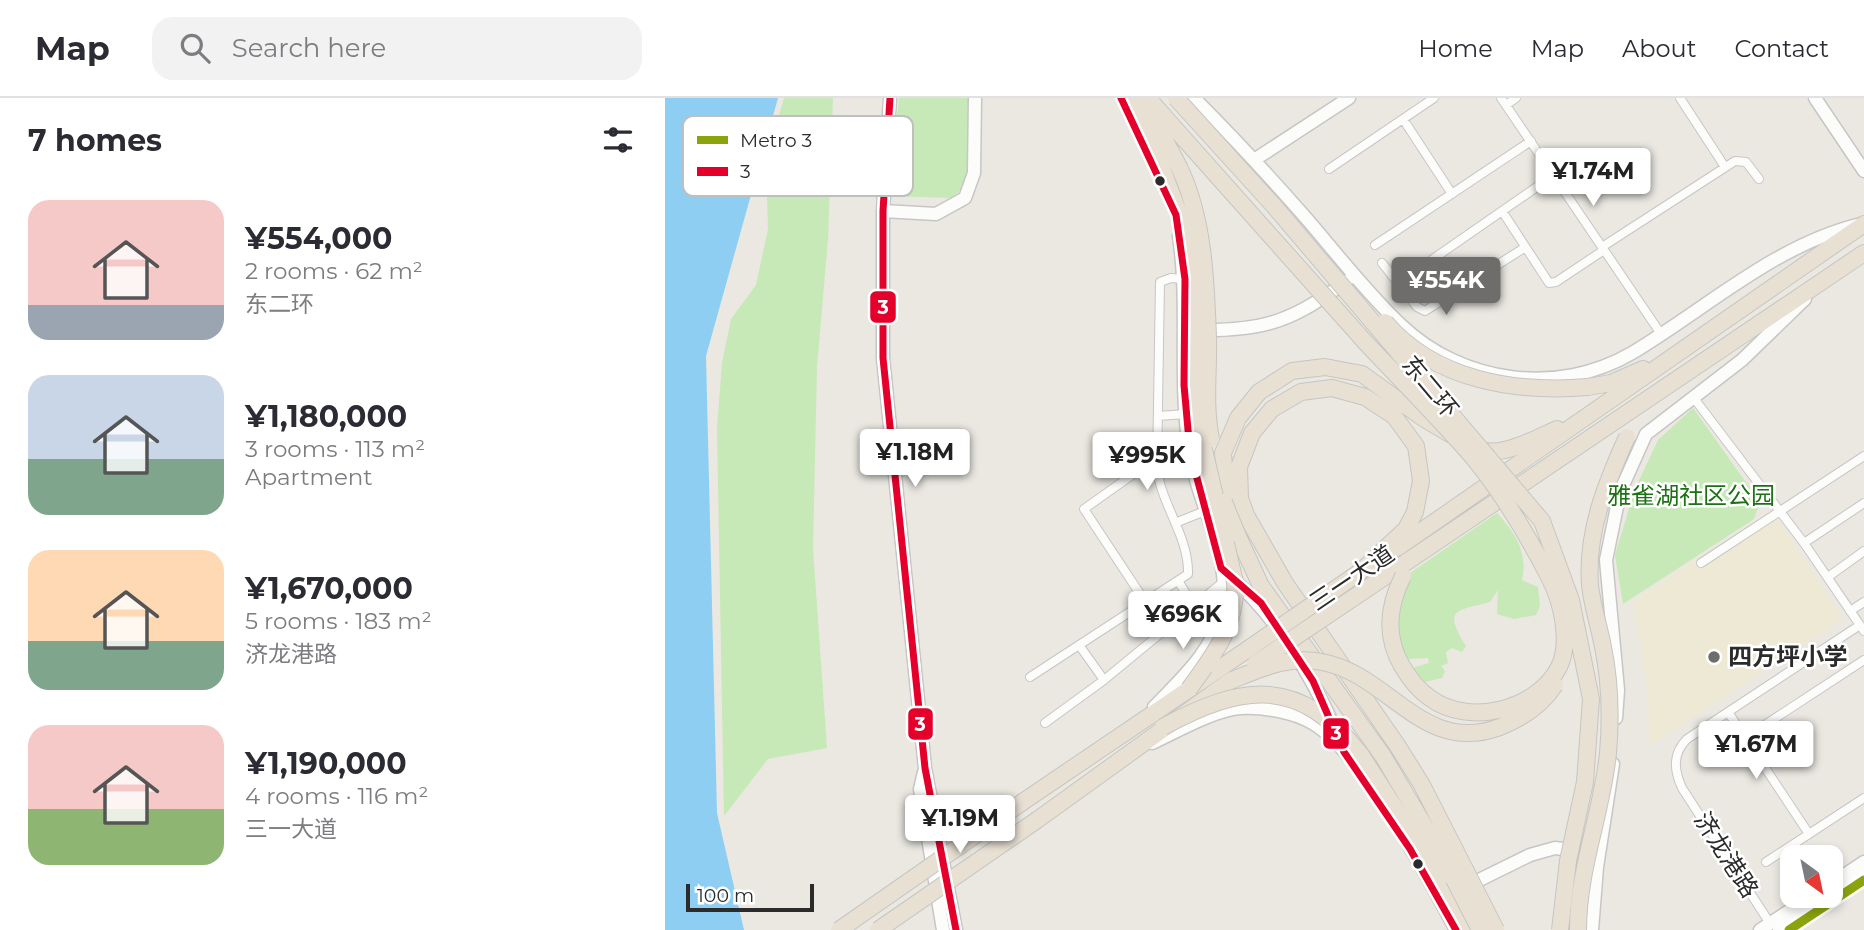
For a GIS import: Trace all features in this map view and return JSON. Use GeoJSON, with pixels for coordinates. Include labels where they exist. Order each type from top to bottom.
{"type":"FeatureCollection","features":[{"type":"Feature","properties":{"kind":"highway"},"geometry":{"type":"LineString","coordinates":[[1129,98],[1160,163],[1185,229],[1197,295],[1195,411],[1235,582],[1236,597],[1226,632],[1189,690]]}},
{"type":"Feature","properties":{"kind":"highway"},"geometry":{"type":"LineString","coordinates":[[1141,98],[1181,171],[1196,218],[1205,265],[1208,423],[1227,513],[1261,586],[1383,755],[1434,841],[1480,930]]}},
{"type":"Feature","properties":{"kind":"highway"},"geometry":{"type":"LineString","coordinates":[[1147,98],[1480,467],[1526,531],[1556,590],[1565,632],[1559,666],[1540,690],[1512,707],[1487,712],[1458,710],[1431,699],[1410,679],[1397,657],[1389,626],[1393,596],[1403,576],[1457,530]]}},
{"type":"Feature","properties":{"kind":"highway","name":"东二环"},"geometry":{"type":"LineString","coordinates":[[1176,98],[1274,205],[1542,521],[1571,600]]}},
{"type":"Feature","properties":{"kind":"highway"},"geometry":{"type":"LineString","coordinates":[[1188,98],[1276,192],[1389,327],[1420,352],[1457,372],[1497,385],[1543,391],[1588,387],[1611,383],[1689,346]]}},
{"type":"Feature","properties":{"kind":"highway","name":"三一大道"},"geometry":{"type":"LineString","coordinates":[[839,930],[1864,224]]}},
{"type":"Feature","properties":{"kind":"highway","name":"三一大道"},"geometry":{"type":"LineString","coordinates":[[878,930],[1130,755],[1163,727],[1864,253]]}},
{"type":"Feature","properties":{"kind":"highway"},"geometry":{"type":"LineString","coordinates":[[1578,930],[1583,868],[1608,754],[1609,697],[1604,650],[1590,584],[1592,536],[1605,486],[1638,410],[1715,354]]}},
{"type":"Feature","properties":{"kind":"highway"},"geometry":{"type":"LineString","coordinates":[[1227,513],[1223,453],[1238,418],[1259,392],[1292,371],[1325,367],[1362,374],[1423,418],[1480,451],[1513,447],[1586,418]]}},
{"type":"Feature","properties":{"kind":"highway"},"geometry":{"type":"LineString","coordinates":[[1360,572],[1406,529],[1415,512],[1421,481],[1416,446],[1394,416],[1365,397],[1332,388],[1301,392],[1272,409],[1252,433],[1239,467],[1240,498],[1265,550],[1292,595],[1422,785],[1496,930]]}},
{"type":"Feature","properties":{"kind":"highway"},"geometry":{"type":"LineString","coordinates":[[1230,681],[1269,665],[1321,661],[1365,678],[1404,710],[1434,727],[1473,732],[1489,731],[1526,715],[1553,688],[1571,647],[1571,600]]}},
{"type":"Feature","properties":{"kind":"highway"},"geometry":{"type":"LineString","coordinates":[[1560,930],[1568,861],[1585,782],[1591,721],[1585,658],[1571,600]]}},
{"type":"Feature","properties":{"kind":"highway"},"geometry":{"type":"LineString","coordinates":[[1163,727],[1203,705],[1237,695],[1276,695],[1314,709],[1349,739],[1361,755],[1440,878],[1445,897],[1469,930]]}},
{"type":"Feature","properties":{"kind":"street"},"geometry":{"type":"LineString","coordinates":[[889,116],[890,98]]}},
{"type":"Feature","properties":{"kind":"street"},"geometry":{"type":"LineString","coordinates":[[883,211],[936,214],[965,198],[972,186],[975,98]]}},
{"type":"Feature","properties":{"kind":"street"},"geometry":{"type":"LineString","coordinates":[[1121,98],[1176,215],[1185,279],[1186,414],[1195,476],[1223,582],[1223,605],[1212,640],[1136,726]]}},
{"type":"Feature","properties":{"kind":"street"},"geometry":{"type":"LineString","coordinates":[[1194,98],[1254,160],[1402,327],[1436,351],[1468,366],[1511,378],[1537,381],[1607,365],[1782,257],[1864,224]]}},
{"type":"Feature","properties":{"kind":"street"},"geometry":{"type":"LineString","coordinates":[[1254,160],[1349,98]]}},
{"type":"Feature","properties":{"kind":"street"},"geometry":{"type":"LineString","coordinates":[[1329,169],[1434,98]]}},
{"type":"Feature","properties":{"kind":"street"},"geometry":{"type":"LineString","coordinates":[[1517,98],[1504,101],[1661,334]]}},
{"type":"Feature","properties":{"kind":"street"},"geometry":{"type":"LineString","coordinates":[[1815,98],[1864,171]]}},
{"type":"Feature","properties":{"kind":"street"},"geometry":{"type":"LineString","coordinates":[[1821,98],[1864,160]]}},
{"type":"Feature","properties":{"kind":"street"},"geometry":{"type":"LineString","coordinates":[[1684,100],[1725,167]]}},
{"type":"Feature","properties":{"kind":"street"},"geometry":{"type":"LineString","coordinates":[[1403,119],[1452,194]]}},
{"type":"Feature","properties":{"kind":"street"},"geometry":{"type":"LineString","coordinates":[[1375,245],[1531,141]]}},
{"type":"Feature","properties":{"kind":"street"},"geometry":{"type":"LineString","coordinates":[[1502,211],[1546,280],[1552,283],[1725,167],[1744,160],[1759,179]]}},
{"type":"Feature","properties":{"kind":"street"},"geometry":{"type":"LineString","coordinates":[[1397,284],[1554,175]]}},
{"type":"Feature","properties":{"kind":"street"},"geometry":{"type":"LineString","coordinates":[[884,196],[883,358],[925,768],[956,930]]}},
{"type":"Feature","properties":{"kind":"street"},"geometry":{"type":"LineString","coordinates":[[1381,263],[1420,310],[1430,310],[1524,248]]}},
{"type":"Feature","properties":{"kind":"street"},"geometry":{"type":"LineString","coordinates":[[1185,330],[1234,330],[1276,323],[1311,307],[1355,275]]}},
{"type":"Feature","properties":{"kind":"street"},"geometry":{"type":"LineString","coordinates":[[1030,677],[1188,574],[1188,560],[1160,486],[1157,464],[1160,282],[1171,278],[1185,279]]}},
{"type":"Feature","properties":{"kind":"street"},"geometry":{"type":"LineString","coordinates":[[1592,930],[1600,853],[1612,786],[1618,690],[1606,561],[1620,492],[1646,434],[1742,359],[1823,281]]}},
{"type":"Feature","properties":{"kind":"street"},"geometry":{"type":"LineString","coordinates":[[1693,397],[1804,542],[1862,628]]}},
{"type":"Feature","properties":{"kind":"street"},"geometry":{"type":"LineString","coordinates":[[1158,416],[1186,414]]}},
{"type":"Feature","properties":{"kind":"street"},"geometry":{"type":"LineString","coordinates":[[1701,563],[1864,456]]}},
{"type":"Feature","properties":{"kind":"street"},"geometry":{"type":"LineString","coordinates":[[1146,603],[1084,509],[1139,470],[1157,464]]}},
{"type":"Feature","properties":{"kind":"street"},"geometry":{"type":"LineString","coordinates":[[1804,542],[1864,503]]}},
{"type":"Feature","properties":{"kind":"street"},"geometry":{"type":"LineString","coordinates":[[1175,523],[1205,511]]}},
{"type":"Feature","properties":{"kind":"street"},"geometry":{"type":"LineString","coordinates":[[1828,577],[1864,551]]}},
{"type":"Feature","properties":{"kind":"street"},"geometry":{"type":"LineString","coordinates":[[1221,568],[1261,603],[1305,670],[1344,752],[1445,897],[1456,930]]}},
{"type":"Feature","properties":{"kind":"street"},"geometry":{"type":"LineString","coordinates":[[1179,582],[1192,604]]}},
{"type":"Feature","properties":{"kind":"street"},"geometry":{"type":"LineString","coordinates":[[1045,723],[1104,680],[1192,604],[1223,582]]}},
{"type":"Feature","properties":{"kind":"street"},"geometry":{"type":"LineString","coordinates":[[1850,611],[1864,602]]}},
{"type":"Feature","properties":{"kind":"street","name":"济龙港路"},"geometry":{"type":"LineString","coordinates":[[1771,928],[1676,777],[1674,765],[1682,744],[1862,628]]}},
{"type":"Feature","properties":{"kind":"street"},"geometry":{"type":"LineString","coordinates":[[1079,645],[1104,680]]}},
{"type":"Feature","properties":{"kind":"street"},"geometry":{"type":"LineString","coordinates":[[1745,738],[1864,660]]}},
{"type":"Feature","properties":{"kind":"street"},"geometry":{"type":"LineString","coordinates":[[1130,755],[1210,718],[1240,708],[1287,713],[1314,724],[1344,752]]}},
{"type":"Feature","properties":{"kind":"street"},"geometry":{"type":"LineString","coordinates":[[1728,712],[1809,834]]}},
{"type":"Feature","properties":{"kind":"street"},"geometry":{"type":"LineString","coordinates":[[925,768],[920,789],[943,930]]}},
{"type":"Feature","properties":{"kind":"street"},"geometry":{"type":"LineString","coordinates":[[1766,862],[1864,798]]}},
{"type":"Feature","properties":{"kind":"street"},"geometry":{"type":"LineString","coordinates":[[1445,897],[1530,855],[1555,848],[1600,853]]}},
{"type":"Feature","properties":{"kind":"street"},"geometry":{"type":"LineString","coordinates":[[1843,876],[1864,862]]}},
{"type":"Feature","properties":{"kind":"street"},"geometry":{"type":"LineString","coordinates":[[1843,888],[1864,874]]}},
{"type":"Feature","properties":{"kind":"street"},"geometry":{"type":"LineString","coordinates":[[1771,928],[1797,908]]}},
{"type":"Feature","properties":{"kind":"street"},"geometry":{"type":"LineString","coordinates":[[1771,928],[1808,908]]}},
{"type":"Feature","properties":{"kind":"shaded area","name":"四方坪小学"},"geometry":{"type":"Polygon","coordinates":[[[1772,510],[1843,619],[1649,746],[1648,691],[1633,601],[1772,510]]]}},
{"type":"Feature","properties":{"kind":"green space"},"geometry":{"type":"Polygon","coordinates":[[[784,98],[833,98],[832,116],[779,116],[784,98]]]}},
{"type":"Feature","properties":{"kind":"green space"},"geometry":{"type":"Polygon","coordinates":[[[899,98],[970,98],[970,181],[952,198],[889,196],[913,196],[913,116],[897,116],[899,98]]]}},
{"type":"Feature","properties":{"kind":"green space"},"geometry":{"type":"Polygon","coordinates":[[[767,196],[830,196],[817,367],[813,549],[827,748],[768,759],[724,816],[717,429],[722,363],[731,319],[756,285],[768,229],[767,196]]]}},
{"type":"Feature","properties":{"kind":"green space","name":"雅雀湖社区公园"},"geometry":{"type":"Polygon","coordinates":[[[1693,408],[1760,502],[1754,519],[1623,604],[1615,555],[1635,489],[1658,440],[1693,408]]]}},
{"type":"Feature","properties":{"kind":"green space"},"geometry":{"type":"Polygon","coordinates":[[[1497,513],[1519,544],[1523,561],[1522,580],[1538,587],[1540,606],[1536,615],[1514,619],[1497,614],[1498,590],[1490,602],[1457,613],[1455,624],[1466,646],[1462,652],[1452,648],[1446,652],[1448,663],[1441,666],[1445,671],[1442,678],[1425,682],[1412,668],[1429,663],[1428,658],[1406,659],[1402,676],[1394,671],[1384,641],[1382,612],[1390,587],[1497,513]]]}},
{"type":"Feature","properties":{"kind":"water"},"geometry":{"type":"Polygon","coordinates":[[[665,98],[778,98],[773,116],[683,116],[683,196],[751,196],[706,356],[717,813],[744,930],[665,930],[665,98]]]}},
{"type":"Feature","properties":{"kind":"metro line","name":"3"},"geometry":{"type":"LineString","coordinates":[[1789,930],[1864,880]]}},
{"type":"Feature","properties":{"kind":"transit line","name":"3"},"geometry":{"type":"LineString","coordinates":[[889,116],[890,98]]}},
{"type":"Feature","properties":{"kind":"transit line","name":"3"},"geometry":{"type":"LineString","coordinates":[[1121,98],[1176,215],[1185,279],[1184,385],[1190,452],[1221,568],[1261,603],[1313,681],[1344,752],[1410,849],[1456,930]]}},
{"type":"Feature","properties":{"kind":"transit line","name":"3"},"geometry":{"type":"LineString","coordinates":[[884,196],[883,358],[925,768],[956,930]]}},
{"type":"Feature","properties":{"kind":"place","name":"四方坪小学"},"geometry":{"type":"Point","coordinates":[1714,657]}}]}
